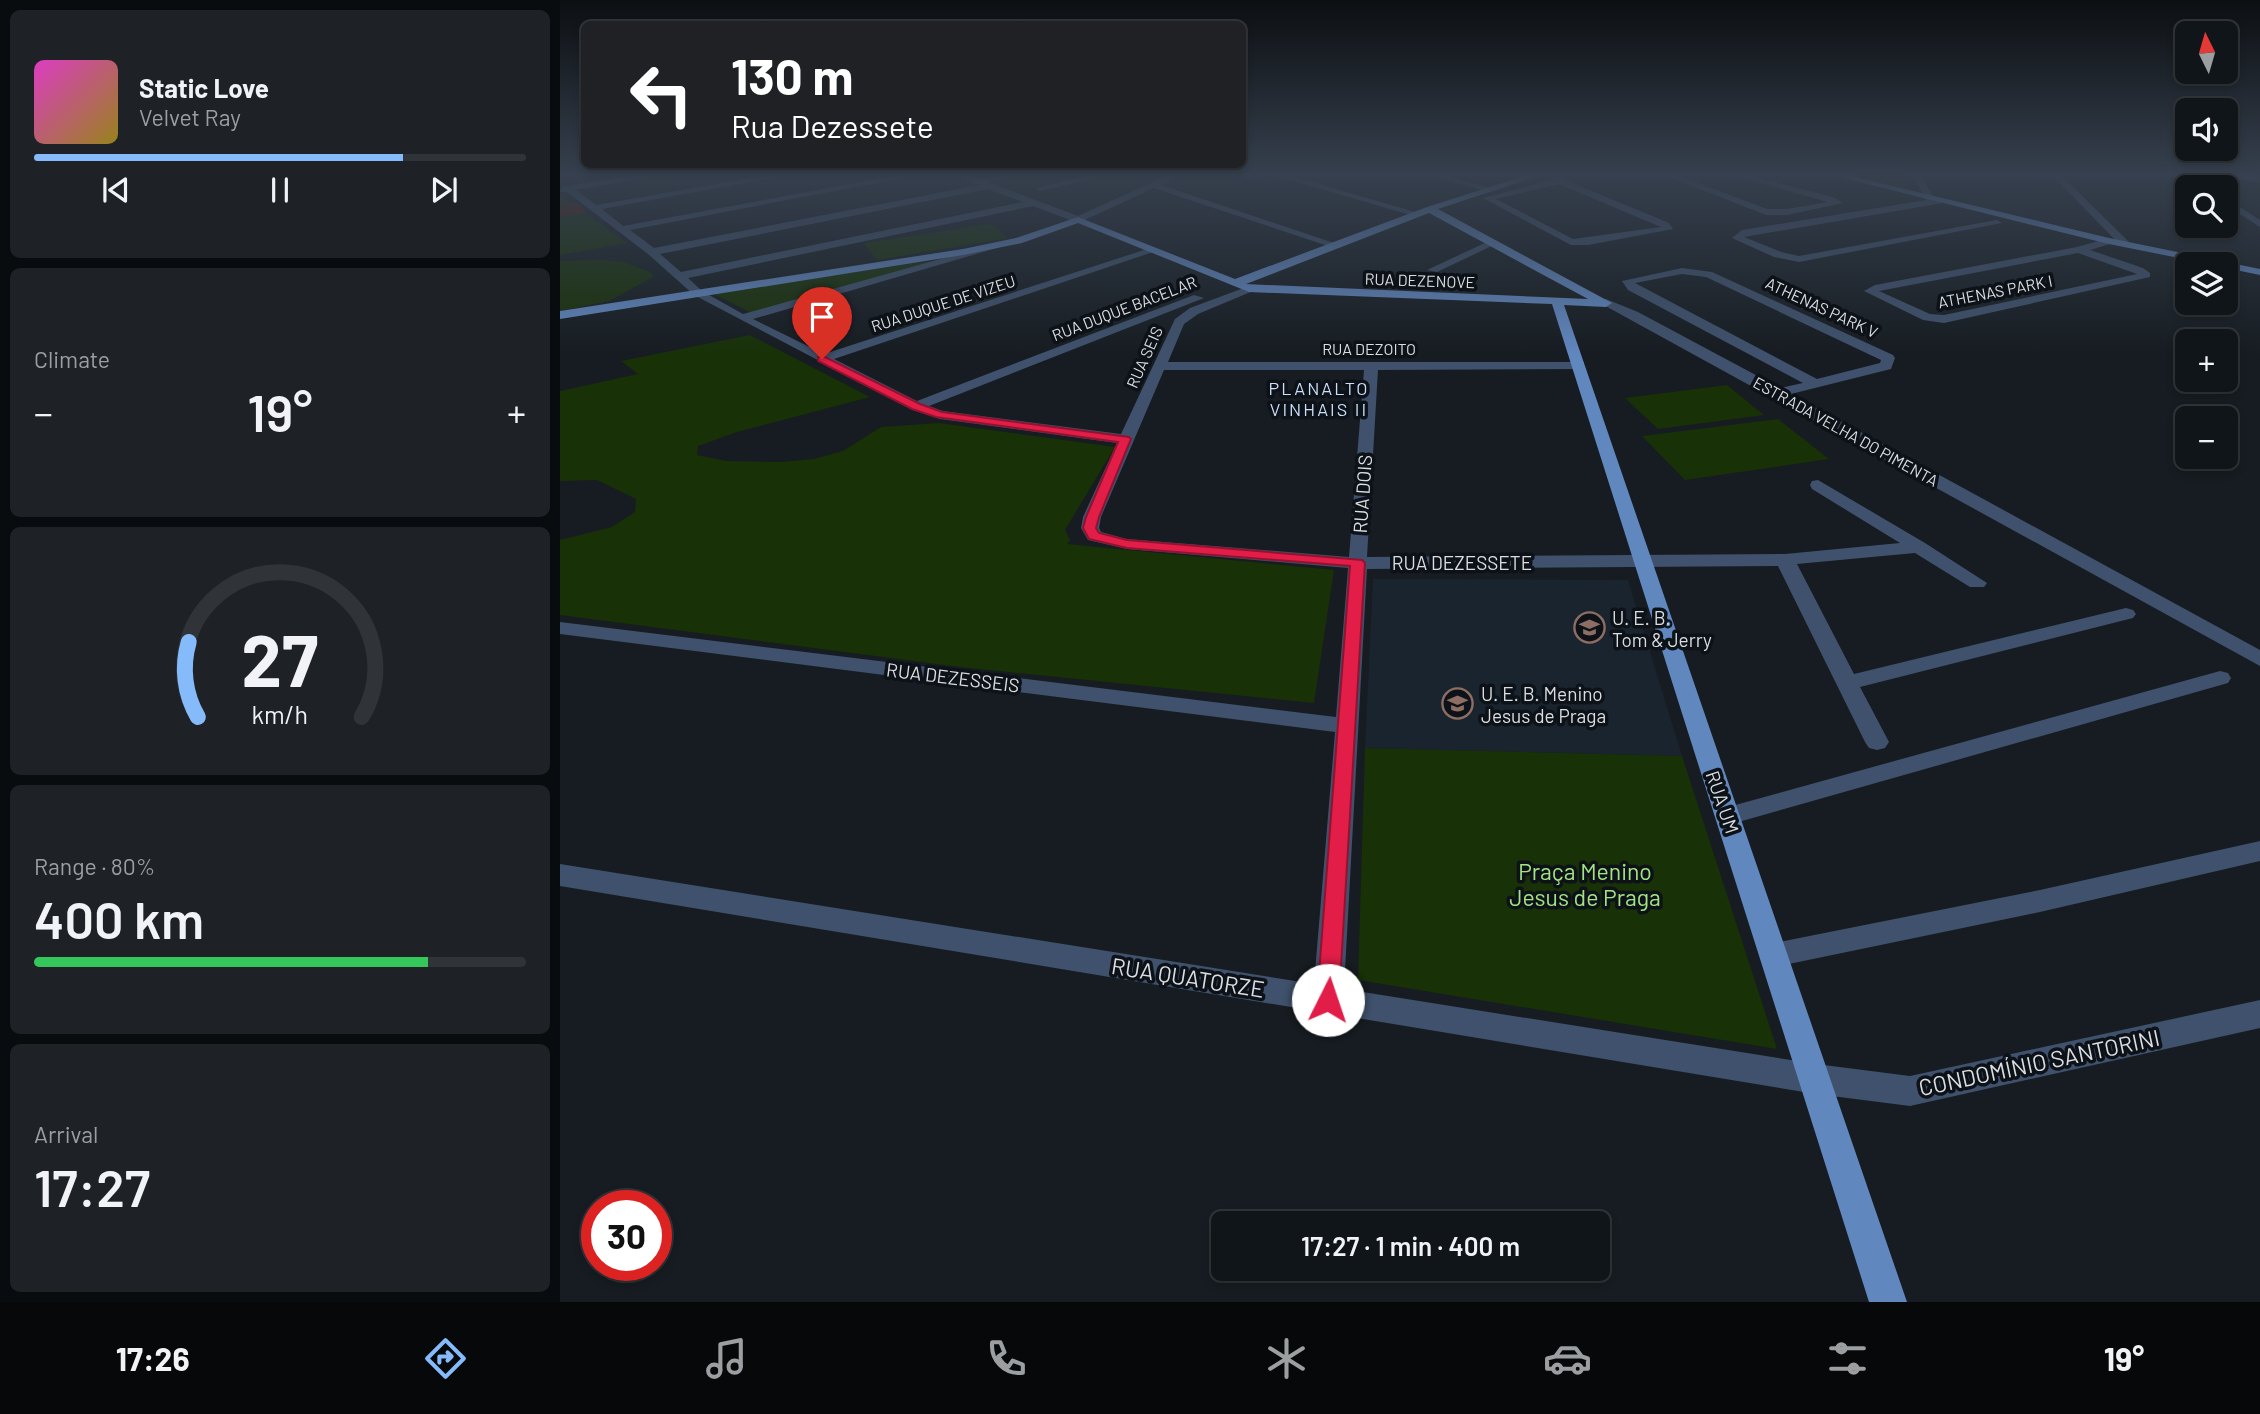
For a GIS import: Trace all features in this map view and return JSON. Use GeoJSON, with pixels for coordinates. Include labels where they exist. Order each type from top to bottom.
{"type":"FeatureCollection","features":[{"type":"Feature","properties":{"kind":"main road"},"geometry":{"type":"LineString","coordinates":[[560,315],[924,259],[1018,241],[1039,234]]}},
{"type":"Feature","properties":{"kind":"main road","name":"RUA DEZENOVE"},"geometry":{"type":"LineString","coordinates":[[1113,234],[1249,289],[1606,303]]}},
{"type":"Feature","properties":{"kind":"main road","name":"RUA DUQUE BACELAR"},"geometry":{"type":"LineString","coordinates":[[1234,284],[1365,234]]}},
{"type":"Feature","properties":{"kind":"main road","name":"ESTRADA VELHA DO PIMENTA"},"geometry":{"type":"LineString","coordinates":[[1476,234],[1606,303]]}},
{"type":"Feature","properties":{"kind":"main road"},"geometry":{"type":"LineString","coordinates":[[2078,234],[2175,254]]}},
{"type":"Feature","properties":{"kind":"main road"},"geometry":{"type":"LineString","coordinates":[[2238,267],[2260,272]]}},
{"type":"Feature","properties":{"kind":"main road","name":"RUA UM"},"geometry":{"type":"LineString","coordinates":[[1558,302],[1888,1302]]}},
{"type":"Feature","properties":{"kind":"street"},"geometry":{"type":"LineString","coordinates":[[627,234],[698,293],[916,407],[940,415],[1125,439]]}},
{"type":"Feature","properties":{"kind":"street"},"geometry":{"type":"LineString","coordinates":[[652,252],[745,234]]}},
{"type":"Feature","properties":{"kind":"street"},"geometry":{"type":"LineString","coordinates":[[680,276],[884,234]]}},
{"type":"Feature","properties":{"kind":"street"},"geometry":{"type":"LineString","coordinates":[[1301,234],[1335,245]]}},
{"type":"Feature","properties":{"kind":"street"},"geometry":{"type":"LineString","coordinates":[[1556,234],[1571,242],[1639,234]]}},
{"type":"Feature","properties":{"kind":"street"},"geometry":{"type":"LineString","coordinates":[[1741,234],[1737,238],[1778,256],[1799,259],[1938,234]]}},
{"type":"Feature","properties":{"kind":"street"},"geometry":{"type":"LineString","coordinates":[[2115,234],[2125,244]]}},
{"type":"Feature","properties":{"kind":"street"},"geometry":{"type":"LineString","coordinates":[[742,318],[1018,241]]}},
{"type":"Feature","properties":{"kind":"street","name":"ATHENAS PARK I"},"geometry":{"type":"LineString","coordinates":[[2078,250],[2140,270],[2146,275],[1944,319],[1927,317],[1870,292],[1875,288],[2078,250],[2109,241]]}},
{"type":"Feature","properties":{"kind":"street"},"geometry":{"type":"LineString","coordinates":[[1433,270],[1493,243]]}},
{"type":"Feature","properties":{"kind":"street","name":"RUA DUQUE DE VIZEU"},"geometry":{"type":"LineString","coordinates":[[822,359],[1154,250]]}},
{"type":"Feature","properties":{"kind":"street","name":"ATHENAS PARK V"},"geometry":{"type":"LineString","coordinates":[[1778,393],[1816,384],[1886,366],[1888,358],[1708,274],[1682,271],[1628,281],[1632,288],[1816,384]]}},
{"type":"Feature","properties":{"kind":"street","name":"RUA DUQUE BACELAR"},"geometry":{"type":"LineString","coordinates":[[916,407],[1234,284]]}},
{"type":"Feature","properties":{"kind":"street","name":"RUA SEIS"},"geometry":{"type":"LineString","coordinates":[[1125,439],[1179,322],[1184,316],[1249,289]]}},
{"type":"Feature","properties":{"kind":"street","name":"ESTRADA VELHA DO PIMENTA"},"geometry":{"type":"LineString","coordinates":[[1606,303],[1634,315],[1778,393],[2260,659]]}},
{"type":"Feature","properties":{"kind":"street","name":"RUA DOIS"},"geometry":{"type":"LineString","coordinates":[[1328,1000],[1371,365]]}},
{"type":"Feature","properties":{"kind":"street","name":"RUA DEZOITO"},"geometry":{"type":"LineString","coordinates":[[1160,366],[1578,365]]}},
{"type":"Feature","properties":{"kind":"street","name":"RUA DEZESSETE"},"geometry":{"type":"LineString","coordinates":[[1125,439],[1092,517],[1090,528],[1094,536],[1127,544],[1357,563],[1785,561],[1919,547]]}},
{"type":"Feature","properties":{"kind":"street"},"geometry":{"type":"LineString","coordinates":[[1818,485],[1977,583]]}},
{"type":"Feature","properties":{"kind":"street"},"geometry":{"type":"LineString","coordinates":[[1785,561],[1877,742]]}},
{"type":"Feature","properties":{"kind":"street"},"geometry":{"type":"LineString","coordinates":[[1847,683],[2126,614]]}},
{"type":"Feature","properties":{"kind":"street","name":"RUA DEZESSEIS"},"geometry":{"type":"LineString","coordinates":[[560,628],[1347,726]]}},
{"type":"Feature","properties":{"kind":"street"},"geometry":{"type":"LineString","coordinates":[[1728,816],[2220,678]]}},
{"type":"Feature","properties":{"kind":"street"},"geometry":{"type":"LineString","coordinates":[[1774,955],[2040,901],[2260,851]]}},
{"type":"Feature","properties":{"kind":"street","name":"RUA QUATORZE"},"geometry":{"type":"LineString","coordinates":[[560,875],[1816,1079]]}},
{"type":"Feature","properties":{"kind":"street","name":"CONDOMÍNIO SANTORINI"},"geometry":{"type":"LineString","coordinates":[[1816,1079],[1910,1091],[2260,1014]]}},
{"type":"Feature","properties":{"kind":"shaded area","name":"U. E. B. Menino Jesus de Praga"},"geometry":{"type":"Polygon","coordinates":[[[1373,579],[1628,580],[1682,756],[1365,748],[1373,579]]]}},
{"type":"Feature","properties":{"kind":"green space"},"geometry":{"type":"Polygon","coordinates":[[[560,234],[614,234],[627,243],[560,255],[560,234]]]}},
{"type":"Feature","properties":{"kind":"green space"},"geometry":{"type":"Polygon","coordinates":[[[926,234],[1003,234],[1008,238],[877,260],[864,243],[926,234]]]}},
{"type":"Feature","properties":{"kind":"green space"},"geometry":{"type":"Polygon","coordinates":[[[944,259],[752,313],[712,293],[944,259]]]}},
{"type":"Feature","properties":{"kind":"green space"},"geometry":{"type":"Polygon","coordinates":[[[560,261],[624,262],[652,273],[653,277],[609,301],[560,311],[560,261]]]}},
{"type":"Feature","properties":{"kind":"green space"},"geometry":{"type":"Polygon","coordinates":[[[750,335],[870,397],[737,432],[698,446],[697,455],[726,461],[782,462],[814,459],[843,451],[881,427],[939,423],[1115,447],[1065,530],[1070,540],[1067,544],[1334,570],[1314,703],[960,667],[560,615],[560,540],[612,527],[635,512],[636,499],[597,480],[560,481],[560,391],[638,374],[621,361],[750,335]]]}},
{"type":"Feature","properties":{"kind":"green space"},"geometry":{"type":"Polygon","coordinates":[[[1727,385],[1764,415],[1658,429],[1625,398],[1727,385]]]}},
{"type":"Feature","properties":{"kind":"green space"},"geometry":{"type":"Polygon","coordinates":[[[1778,419],[1829,459],[1685,480],[1642,436],[1778,419]]]}},
{"type":"Feature","properties":{"kind":"green space","name":"Praça Menino Jesus de Praga"},"geometry":{"type":"Polygon","coordinates":[[[1365,748],[1682,756],[1777,1049],[1358,980],[1365,748]]]}},
{"type":"Feature","properties":{"kind":"place","name":"U. E. B. Tom & Jerry"},"geometry":{"type":"Point","coordinates":[1589,628]}},
{"type":"Feature","properties":{"kind":"place","name":"U. E. B. Menino Jesus de Praga"},"geometry":{"type":"Point","coordinates":[1458,704]}},
{"type":"Feature","properties":{"kind":"district","name":"PLANALTO VINHAIS II"},"geometry":{"type":"Point","coordinates":[1319,398]}},
{"type":"Feature","properties":{"kind":"route"},"geometry":{"type":"LineString","coordinates":[[822,359],[932,413],[1125,439],[1092,517],[1090,528],[1094,536],[1127,544],[1357,563],[1328,1000]]}}]}
